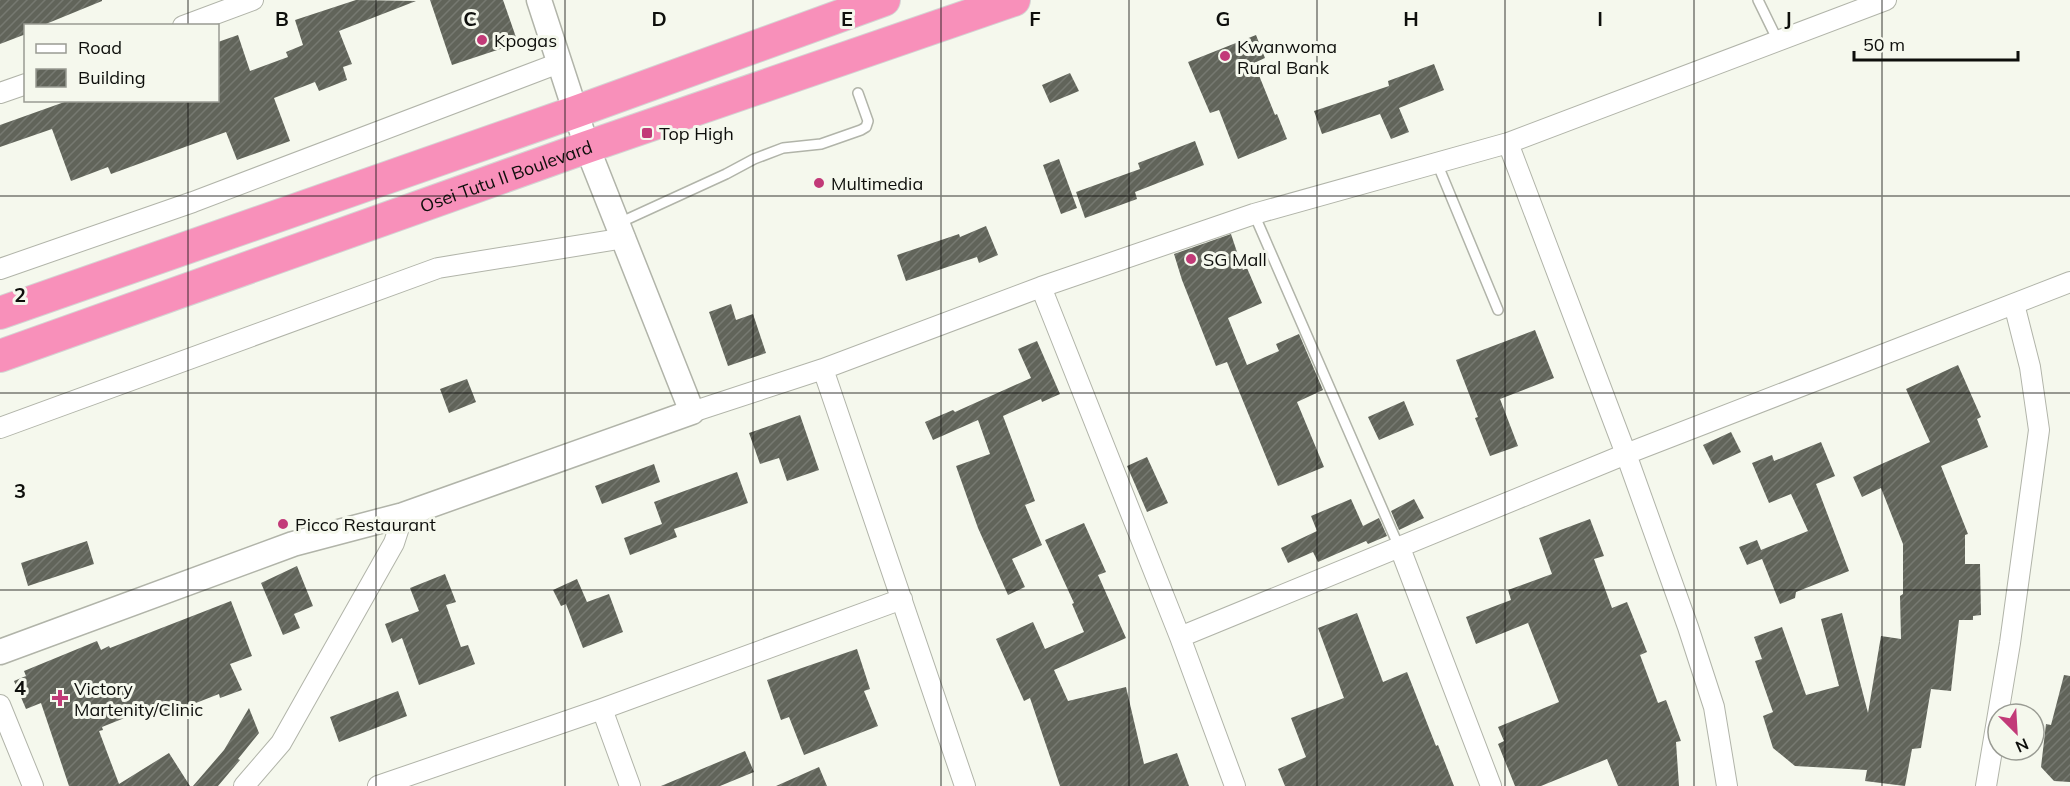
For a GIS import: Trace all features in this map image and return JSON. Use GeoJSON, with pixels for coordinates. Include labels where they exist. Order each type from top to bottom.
{"type":"FeatureCollection","features":[{"type":"Feature","properties":{"kind":"highway","name":"Osei Tutu II Boulevard"},"geometry":{"type":"LineString","coordinates":[[0,313],[574,112],[845,8],[885,0]]}},
{"type":"Feature","properties":{"kind":"highway","name":"Osei Tutu II Boulevard"},"geometry":{"type":"LineString","coordinates":[[0,356],[587,147],[1014,0]]}},
{"type":"Feature","properties":{"kind":"street"},"geometry":{"type":"LineString","coordinates":[[188,24],[253,0]]}},
{"type":"Feature","properties":{"kind":"street"},"geometry":{"type":"LineString","coordinates":[[539,0],[574,112],[692,412]]}},
{"type":"Feature","properties":{"kind":"street"},"geometry":{"type":"LineString","coordinates":[[0,652],[293,544],[403,515],[692,412],[823,369],[1041,287],[1254,214],[1508,143],[1886,0]]}},
{"type":"Feature","properties":{"kind":"street"},"geometry":{"type":"LineString","coordinates":[[0,269],[193,202],[559,63]]}},
{"type":"Feature","properties":{"kind":"street"},"geometry":{"type":"LineString","coordinates":[[0,93],[24,85]]}},
{"type":"Feature","properties":{"kind":"street"},"geometry":{"type":"LineString","coordinates":[[1508,143],[1626,454],[1714,707],[1727,786]]}},
{"type":"Feature","properties":{"kind":"street"},"geometry":{"type":"LineString","coordinates":[[0,428],[438,268],[622,231]]}},
{"type":"Feature","properties":{"kind":"street"},"geometry":{"type":"LineString","coordinates":[[1180,637],[1626,454],[2070,282]]}},
{"type":"Feature","properties":{"kind":"street"},"geometry":{"type":"LineString","coordinates":[[1041,287],[1180,637],[1235,786]]}},
{"type":"Feature","properties":{"kind":"street"},"geometry":{"type":"LineString","coordinates":[[1986,786],[2010,643],[2039,430],[2030,367],[2014,304]]}},
{"type":"Feature","properties":{"kind":"street"},"geometry":{"type":"LineString","coordinates":[[823,369],[965,786]]}},
{"type":"Feature","properties":{"kind":"street"},"geometry":{"type":"LineString","coordinates":[[244,786],[281,742],[394,543],[403,515]]}},
{"type":"Feature","properties":{"kind":"street"},"geometry":{"type":"LineString","coordinates":[[1400,548],[1491,786]]}},
{"type":"Feature","properties":{"kind":"street"},"geometry":{"type":"LineString","coordinates":[[378,786],[602,709],[902,599]]}},
{"type":"Feature","properties":{"kind":"street"},"geometry":{"type":"LineString","coordinates":[[0,705],[33,786]]}},
{"type":"Feature","properties":{"kind":"street"},"geometry":{"type":"LineString","coordinates":[[602,709],[630,786]]}},
{"type":"Feature","properties":{"kind":"lane"},"geometry":{"type":"LineString","coordinates":[[1758,0],[1778,41]]}},
{"type":"Feature","properties":{"kind":"lane"},"geometry":{"type":"LineString","coordinates":[[622,231],[754,159],[783,148],[821,144],[861,130],[866,127],[868,121],[858,93]]}},
{"type":"Feature","properties":{"kind":"lane"},"geometry":{"type":"LineString","coordinates":[[1437,163],[1498,310]]}},
{"type":"Feature","properties":{"kind":"lane"},"geometry":{"type":"LineString","coordinates":[[1254,214],[1400,548]]}},
{"type":"Feature","properties":{"kind":"building"},"geometry":{"type":"Polygon","coordinates":[[[0,0],[102,0],[46,24],[24,24],[24,35],[0,44],[0,0]]]}},
{"type":"Feature","properties":{"kind":"building"},"geometry":{"type":"Polygon","coordinates":[[[356,0],[416,1],[339,31],[352,64],[343,67],[347,80],[319,91],[315,82],[274,98],[290,141],[237,160],[226,132],[111,174],[108,167],[71,181],[52,129],[0,147],[0,125],[64,102],[219,102],[219,42],[238,35],[250,71],[288,57],[286,52],[303,45],[295,20],[356,0]]]}},
{"type":"Feature","properties":{"kind":"building"},"geometry":{"type":"Polygon","coordinates":[[[430,0],[503,0],[518,43],[452,65],[430,0]]]}},
{"type":"Feature","properties":{"kind":"building"},"geometry":{"type":"Polygon","coordinates":[[[1256,35],[1265,58],[1254,63],[1287,139],[1238,159],[1219,110],[1210,113],[1188,62],[1256,35]]]}},
{"type":"Feature","properties":{"kind":"building"},"geometry":{"type":"Polygon","coordinates":[[[1434,64],[1444,90],[1399,108],[1409,132],[1391,139],[1380,114],[1322,134],[1314,111],[1389,86],[1388,81],[1434,64]]]}},
{"type":"Feature","properties":{"kind":"building"},"geometry":{"type":"Polygon","coordinates":[[[1070,73],[1079,91],[1050,103],[1042,85],[1070,73]]]}},
{"type":"Feature","properties":{"kind":"building"},"geometry":{"type":"Polygon","coordinates":[[[1195,141],[1204,165],[1135,192],[1137,199],[1085,218],[1076,192],[1140,169],[1138,163],[1195,141]]]}},
{"type":"Feature","properties":{"kind":"building"},"geometry":{"type":"Polygon","coordinates":[[[1059,159],[1077,208],[1061,214],[1043,165],[1059,159]]]}},
{"type":"Feature","properties":{"kind":"building"},"geometry":{"type":"Polygon","coordinates":[[[986,226],[998,255],[979,263],[977,257],[906,281],[897,255],[959,234],[960,237],[986,226]]]}},
{"type":"Feature","properties":{"kind":"building"},"geometry":{"type":"Polygon","coordinates":[[[1231,234],[1243,270],[1247,268],[1262,303],[1228,318],[1247,365],[1279,351],[1276,344],[1299,334],[1323,390],[1297,402],[1324,467],[1278,486],[1227,362],[1216,366],[1174,254],[1231,234]]]}},
{"type":"Feature","properties":{"kind":"building"},"geometry":{"type":"Polygon","coordinates":[[[731,304],[736,320],[753,314],[766,353],[728,366],[709,312],[731,304]]]}},
{"type":"Feature","properties":{"kind":"building"},"geometry":{"type":"Polygon","coordinates":[[[1535,330],[1554,378],[1500,399],[1518,446],[1490,456],[1456,360],[1535,330]]]}},
{"type":"Feature","properties":{"kind":"building"},"geometry":{"type":"Polygon","coordinates":[[[1037,341],[1060,394],[1042,402],[1041,399],[1003,416],[1035,501],[1025,505],[1042,545],[1012,559],[1025,587],[1008,595],[978,528],[956,466],[990,454],[978,420],[933,440],[925,422],[953,410],[955,412],[1031,378],[1018,349],[1037,341]]]}},
{"type":"Feature","properties":{"kind":"building"},"geometry":{"type":"Polygon","coordinates":[[[1958,365],[1981,417],[1977,419],[1988,447],[1941,466],[1968,534],[1965,535],[1965,564],[1980,564],[1981,615],[1973,616],[1973,620],[1959,620],[1951,691],[1931,689],[1921,748],[1912,749],[1905,786],[1865,781],[1867,770],[1795,766],[1773,748],[1763,716],[1773,712],[1755,661],[1762,659],[1754,637],[1782,627],[1806,695],[1839,686],[1821,619],[1842,613],[1868,713],[1881,636],[1901,639],[1900,596],[1903,594],[1903,544],[1881,488],[1862,497],[1853,477],[1930,442],[1906,389],[1958,365]]]}},
{"type":"Feature","properties":{"kind":"building"},"geometry":{"type":"Polygon","coordinates":[[[467,379],[476,402],[449,413],[440,389],[467,379]]]}},
{"type":"Feature","properties":{"kind":"building"},"geometry":{"type":"Polygon","coordinates":[[[1404,401],[1414,425],[1379,440],[1368,417],[1404,401]]]}},
{"type":"Feature","properties":{"kind":"building"},"geometry":{"type":"Polygon","coordinates":[[[800,415],[819,470],[787,481],[779,458],[760,464],[749,433],[800,415]]]}},
{"type":"Feature","properties":{"kind":"building"},"geometry":{"type":"Polygon","coordinates":[[[1731,432],[1741,452],[1713,465],[1703,445],[1731,432]]]}},
{"type":"Feature","properties":{"kind":"building"},"geometry":{"type":"Polygon","coordinates":[[[1821,442],[1835,476],[1816,484],[1849,571],[1796,592],[1795,598],[1780,604],[1762,559],[1747,565],[1739,547],[1757,540],[1761,550],[1808,531],[1791,494],[1769,503],[1752,463],[1772,455],[1774,461],[1821,442]]]}},
{"type":"Feature","properties":{"kind":"building"},"geometry":{"type":"Polygon","coordinates":[[[1147,457],[1168,503],[1147,512],[1127,466],[1147,457]]]}},
{"type":"Feature","properties":{"kind":"building"},"geometry":{"type":"Polygon","coordinates":[[[654,464],[660,482],[602,504],[595,486],[654,464]]]}},
{"type":"Feature","properties":{"kind":"building"},"geometry":{"type":"Polygon","coordinates":[[[737,472],[748,503],[674,529],[677,537],[630,555],[624,538],[662,524],[654,502],[737,472]]]}},
{"type":"Feature","properties":{"kind":"building"},"geometry":{"type":"Polygon","coordinates":[[[1351,499],[1363,526],[1379,518],[1387,536],[1368,544],[1366,541],[1318,562],[1313,552],[1288,563],[1281,548],[1317,531],[1311,516],[1351,499]]]}},
{"type":"Feature","properties":{"kind":"building"},"geometry":{"type":"Polygon","coordinates":[[[1414,499],[1424,518],[1399,530],[1391,511],[1414,499]]]}},
{"type":"Feature","properties":{"kind":"building"},"geometry":{"type":"Polygon","coordinates":[[[1590,519],[1604,556],[1594,559],[1612,608],[1627,602],[1647,652],[1640,655],[1658,703],[1666,700],[1681,741],[1676,742],[1679,786],[1618,786],[1607,759],[1541,786],[1515,786],[1498,744],[1504,741],[1498,727],[1559,702],[1528,623],[1476,644],[1466,617],[1511,600],[1508,590],[1552,574],[1539,538],[1590,519]]]}},
{"type":"Feature","properties":{"kind":"building"},"geometry":{"type":"Polygon","coordinates":[[[1084,523],[1106,572],[1098,575],[1126,638],[1054,670],[1068,701],[1126,687],[1144,764],[1177,753],[1189,786],[1060,786],[1030,698],[1024,701],[996,639],[1033,622],[1045,649],[1084,632],[1072,604],[1074,603],[1045,540],[1084,523]]]}},
{"type":"Feature","properties":{"kind":"building"},"geometry":{"type":"Polygon","coordinates":[[[87,541],[94,564],[28,586],[21,563],[87,541]]]}},
{"type":"Feature","properties":{"kind":"building"},"geometry":{"type":"Polygon","coordinates":[[[297,566],[313,606],[294,614],[300,628],[283,635],[261,583],[297,566]]]}},
{"type":"Feature","properties":{"kind":"building"},"geometry":{"type":"Polygon","coordinates":[[[445,574],[456,602],[446,605],[461,647],[468,645],[475,664],[419,685],[402,638],[392,643],[385,624],[419,611],[410,588],[445,574]]]}},
{"type":"Feature","properties":{"kind":"building"},"geometry":{"type":"Polygon","coordinates":[[[577,579],[587,602],[609,594],[623,632],[583,648],[566,604],[561,606],[553,590],[577,579]]]}},
{"type":"Feature","properties":{"kind":"building"},"geometry":{"type":"Polygon","coordinates":[[[231,601],[252,656],[230,664],[242,690],[220,698],[219,694],[183,708],[181,705],[144,719],[142,711],[102,727],[103,730],[99,731],[119,784],[169,753],[190,786],[69,786],[41,703],[26,709],[14,681],[26,676],[24,671],[97,641],[101,650],[109,646],[110,648],[231,601]]]}},
{"type":"Feature","properties":{"kind":"building"},"geometry":{"type":"Polygon","coordinates":[[[1357,613],[1383,682],[1407,672],[1454,786],[1285,786],[1278,769],[1306,757],[1291,718],[1344,698],[1318,628],[1357,613]]]}},
{"type":"Feature","properties":{"kind":"building"},"geometry":{"type":"Polygon","coordinates":[[[857,649],[870,689],[864,691],[878,726],[804,755],[789,717],[781,720],[767,680],[857,649]]]}},
{"type":"Feature","properties":{"kind":"building"},"geometry":{"type":"Polygon","coordinates":[[[2064,675],[2070,676],[2070,782],[2054,781],[2041,767],[2042,762],[2046,762],[2046,724],[2051,725],[2064,675]]]}},
{"type":"Feature","properties":{"kind":"building"},"geometry":{"type":"Polygon","coordinates":[[[398,691],[407,716],[339,742],[330,717],[398,691]]]}},
{"type":"Feature","properties":{"kind":"building"},"geometry":{"type":"Polygon","coordinates":[[[249,708],[259,733],[238,759],[240,760],[218,786],[193,786],[224,750],[249,708]]]}},
{"type":"Feature","properties":{"kind":"building"},"geometry":{"type":"Polygon","coordinates":[[[745,751],[754,772],[720,786],[661,786],[745,751]]]}},
{"type":"Feature","properties":{"kind":"building"},"geometry":{"type":"Polygon","coordinates":[[[819,767],[827,786],[776,786],[819,767]]]}},
{"type":"Feature","properties":{"kind":"place","name":"Kpogas"},"geometry":{"type":"Point","coordinates":[482,40]}},
{"type":"Feature","properties":{"kind":"place","name":"Kwanwoma Rural Bank"},"geometry":{"type":"Point","coordinates":[1225,56]}},
{"type":"Feature","properties":{"kind":"place","name":"Top High"},"geometry":{"type":"Point","coordinates":[647,133]}},
{"type":"Feature","properties":{"kind":"place","name":"Multimedia"},"geometry":{"type":"Point","coordinates":[819,183]}},
{"type":"Feature","properties":{"kind":"place","name":"SG Mall"},"geometry":{"type":"Point","coordinates":[1191,259]}},
{"type":"Feature","properties":{"kind":"place","name":"Picco Restaurant"},"geometry":{"type":"Point","coordinates":[283,524]}},
{"type":"Feature","properties":{"kind":"place","name":"Victory Martenity/Clinic"},"geometry":{"type":"Point","coordinates":[60,698]}}]}
